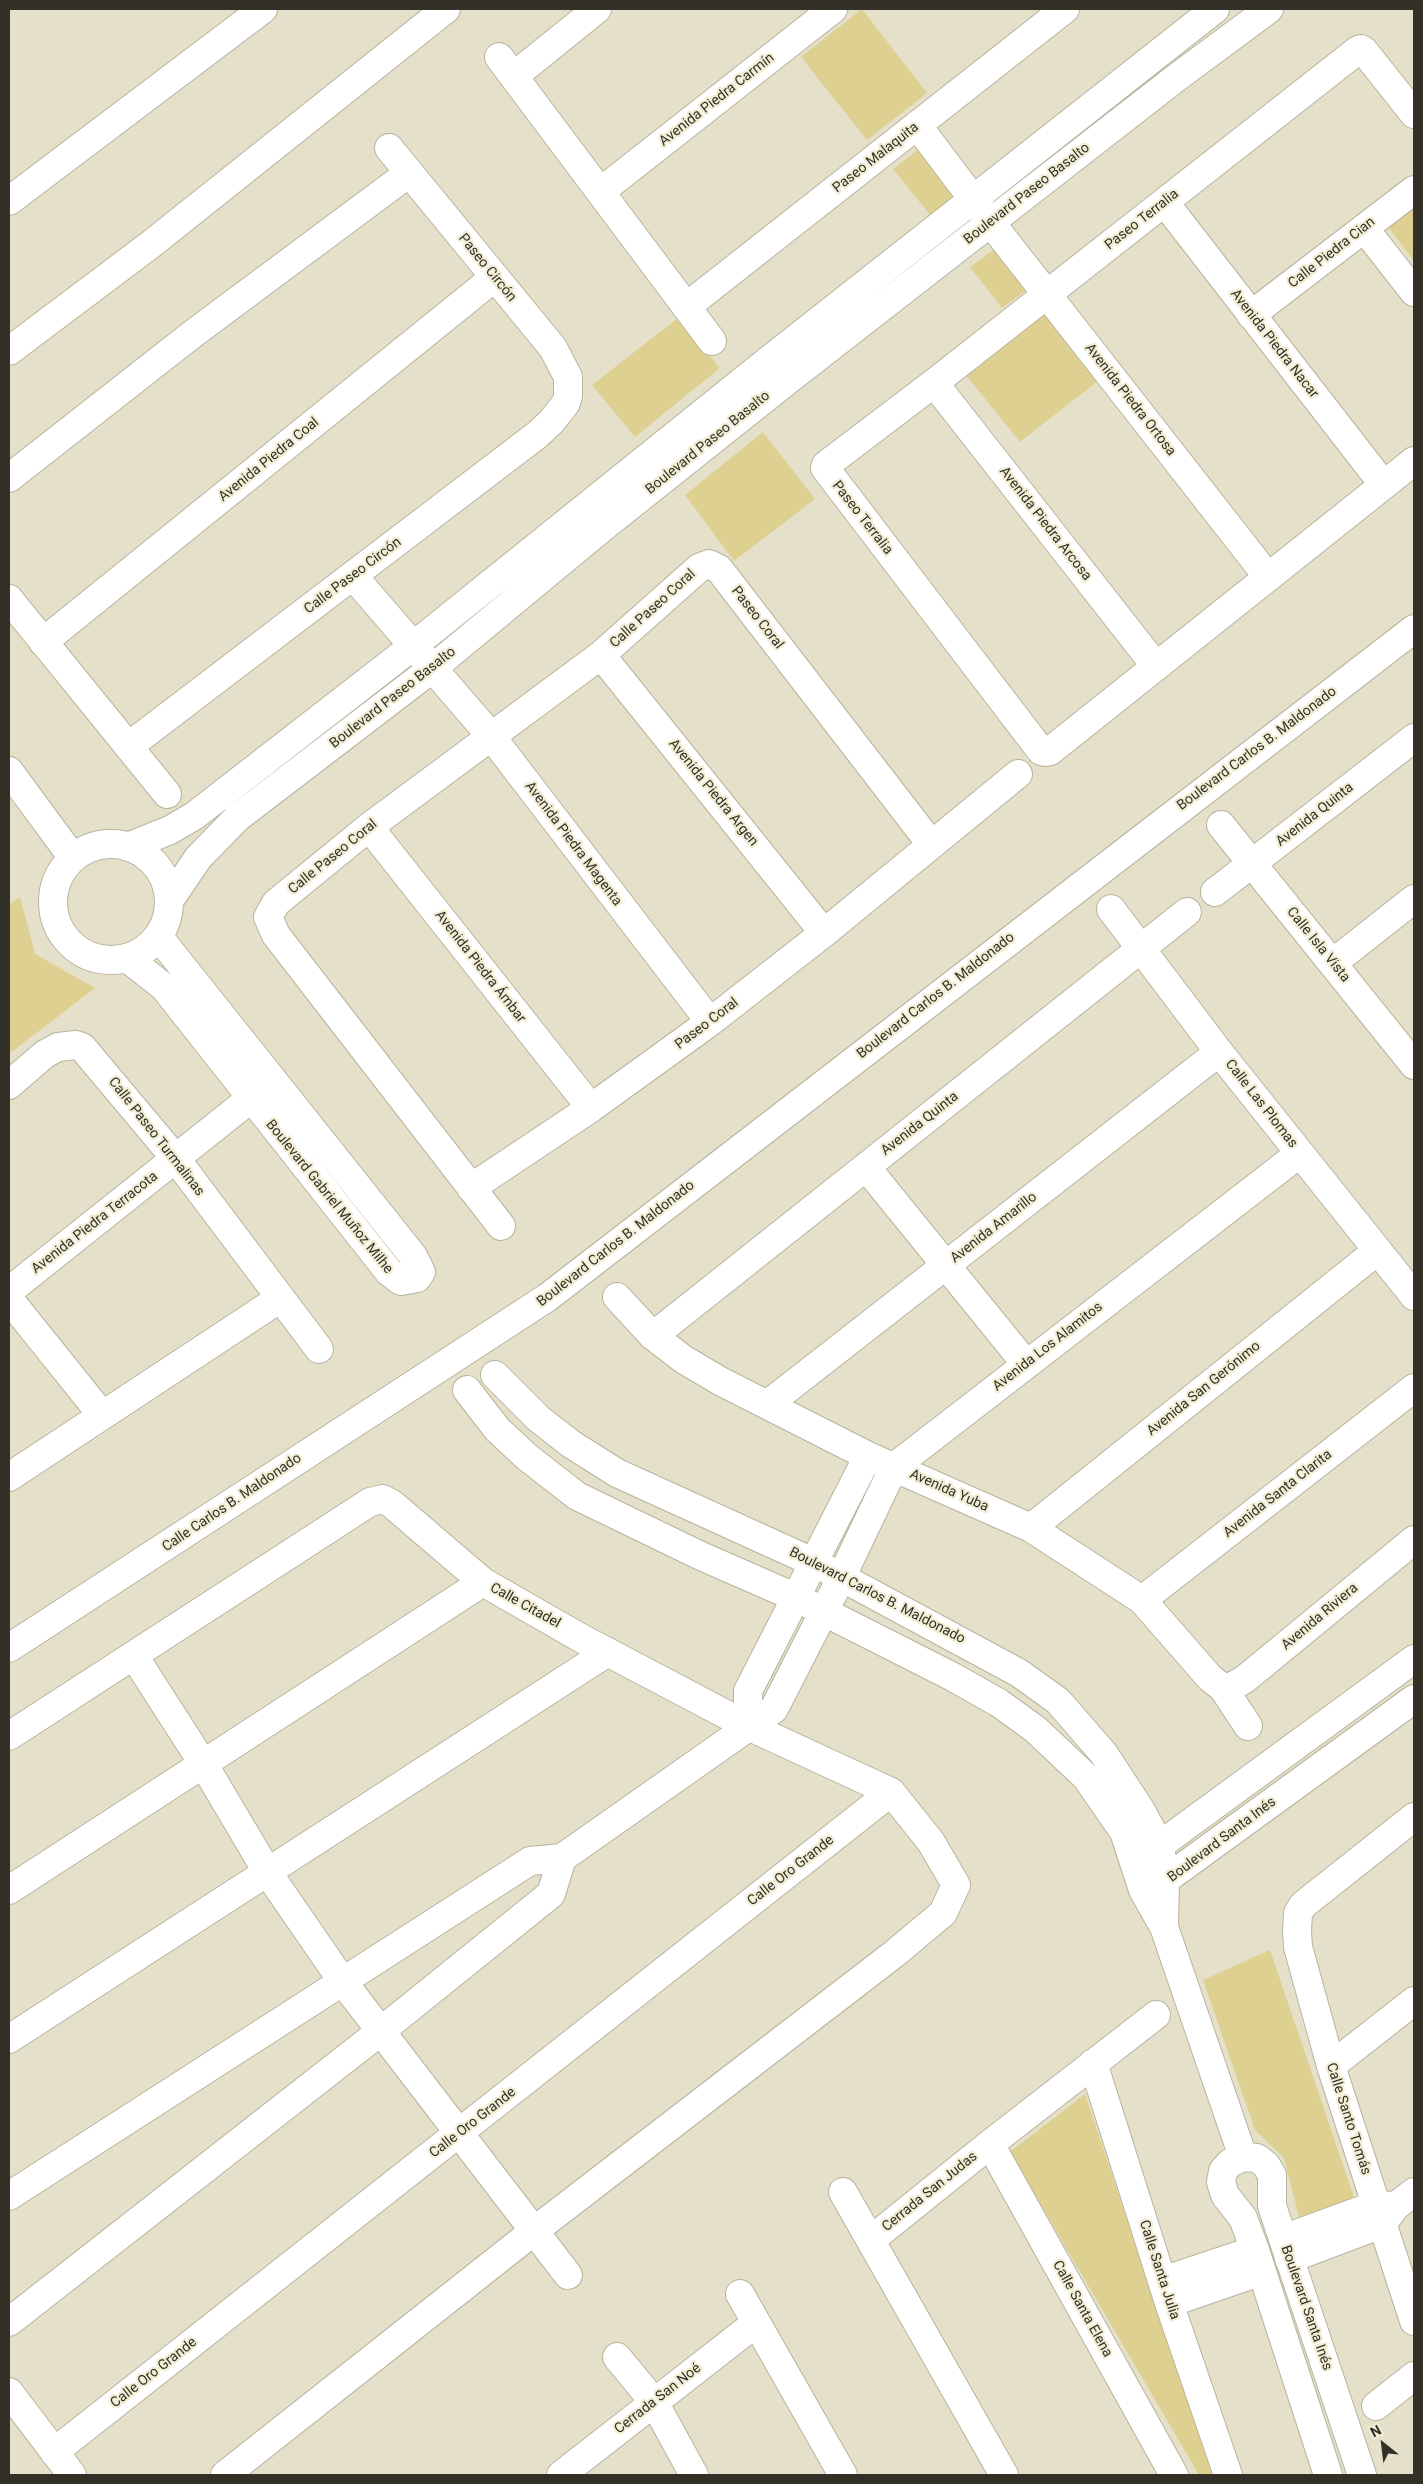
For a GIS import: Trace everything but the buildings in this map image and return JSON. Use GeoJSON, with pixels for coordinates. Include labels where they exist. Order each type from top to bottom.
{"type":"FeatureCollection","features":[{"type":"Feature","properties":{"kind":"street"},"geometry":{"type":"LineString","coordinates":[[9,201],[262,9]]}},
{"type":"Feature","properties":{"kind":"street"},"geometry":{"type":"LineString","coordinates":[[9,351],[150,245],[446,9]]}},
{"type":"Feature","properties":{"kind":"street"},"geometry":{"type":"LineString","coordinates":[[598,9],[507,66],[712,341]]}},
{"type":"Feature","properties":{"kind":"street","name":"Avenida Piedra Carmín"},"geometry":{"type":"LineString","coordinates":[[600,192],[833,9]]}},
{"type":"Feature","properties":{"kind":"street","name":"Paseo Malaquita"},"geometry":{"type":"LineString","coordinates":[[686,307],[1065,9]]}},
{"type":"Feature","properties":{"kind":"street","name":"Boulevard Paseo Basalto"},"geometry":{"type":"LineString","coordinates":[[128,847],[170,830],[194,816],[413,646],[973,198],[1214,9]]}},
{"type":"Feature","properties":{"kind":"street","name":"Boulevard Paseo Basalto"},"geometry":{"type":"LineString","coordinates":[[169,901],[198,858],[237,818],[434,668],[664,478],[1176,78],[1269,9]]}},
{"type":"Feature","properties":{"kind":"street","name":"Paseo Terralia"},"geometry":{"type":"LineString","coordinates":[[1414,114],[1361,49],[934,383],[826,465],[825,468],[1041,750],[1050,751],[1155,665],[1414,461]]}},
{"type":"Feature","properties":{"kind":"street","name":"Avenida Piedra Ortosa"},"geometry":{"type":"LineString","coordinates":[[918,125],[991,223],[1268,577]]}},
{"type":"Feature","properties":{"kind":"street","name":"Paseo Circón"},"geometry":{"type":"LineString","coordinates":[[389,148],[553,348],[568,377],[568,396]]}},
{"type":"Feature","properties":{"kind":"street"},"geometry":{"type":"LineString","coordinates":[[9,478],[194,333],[410,173]]}},
{"type":"Feature","properties":{"kind":"street","name":"Calle Piedra Cian"},"geometry":{"type":"LineString","coordinates":[[1251,315],[1414,190]]}},
{"type":"Feature","properties":{"kind":"street","name":"Avenida Piedra Nacar"},"geometry":{"type":"LineString","coordinates":[[1165,203],[1384,484]]}},
{"type":"Feature","properties":{"kind":"street"},"geometry":{"type":"LineString","coordinates":[[1364,228],[1414,292]]}},
{"type":"Feature","properties":{"kind":"street","name":"Avenida Piedra Coal"},"geometry":{"type":"LineString","coordinates":[[43,642],[495,277]]}},
{"type":"Feature","properties":{"kind":"street","name":"Avenida Piedra Arcosa"},"geometry":{"type":"LineString","coordinates":[[934,383],[1155,665]]}},
{"type":"Feature","properties":{"kind":"street","name":"Calle Paseo Circón"},"geometry":{"type":"LineString","coordinates":[[129,746],[537,435],[560,412],[568,396]]}},
{"type":"Feature","properties":{"kind":"street","name":"Calle Paseo Coral"},"geometry":{"type":"LineString","coordinates":[[501,1226],[276,935],[269,922],[271,909],[370,827],[600,655],[698,568],[709,564]]}},
{"type":"Feature","properties":{"kind":"street","name":"Paseo Coral"},"geometry":{"type":"LineString","coordinates":[[709,564],[719,569],[930,844]]}},
{"type":"Feature","properties":{"kind":"street","name":"Avenida Piedra Magenta"},"geometry":{"type":"LineString","coordinates":[[353,576],[491,736],[710,1022]]}},
{"type":"Feature","properties":{"kind":"street"},"geometry":{"type":"LineString","coordinates":[[9,598],[167,794]]}},
{"type":"Feature","properties":{"kind":"street","name":"Boulevard Carlos B. Maldonado"},"geometry":{"type":"LineString","coordinates":[[456,1359],[548,1297],[1414,629]]}},
{"type":"Feature","properties":{"kind":"street","name":"Avenida Piedra Argen"},"geometry":{"type":"LineString","coordinates":[[600,655],[824,933]]}},
{"type":"Feature","properties":{"kind":"street","name":"Avenida Quinta"},"geometry":{"type":"LineString","coordinates":[[1215,892],[1414,738]]}},
{"type":"Feature","properties":{"kind":"street"},"geometry":{"type":"LineString","coordinates":[[9,771],[73,858]]}},
{"type":"Feature","properties":{"kind":"street","name":"Paseo Coral"},"geometry":{"type":"LineString","coordinates":[[471,1188],[591,1108],[710,1022],[824,933],[930,844],[1018,774]]}},
{"type":"Feature","properties":{"kind":"street","name":"Calle Isla Vista"},"geometry":{"type":"LineString","coordinates":[[1221,825],[1414,1063]]}},
{"type":"Feature","properties":{"kind":"street","name":"Avenida Piedra Ámbar"},"geometry":{"type":"LineString","coordinates":[[370,827],[591,1108]]}},
{"type":"Feature","properties":{"kind":"street"},"geometry":{"type":"LineString","coordinates":[[109,844],[128,847],[144,855],[157,867],[166,883],[169,901],[166,919],[158,936],[145,949],[127,958],[108,960],[88,956],[72,946],[59,930],[53,911],[54,892],[60,873],[73,858],[90,848],[109,844]]}},
{"type":"Feature","properties":{"kind":"street"},"geometry":{"type":"LineString","coordinates":[[1334,962],[1414,899]]}},
{"type":"Feature","properties":{"kind":"street","name":"Calle Las Plomas"},"geometry":{"type":"LineString","coordinates":[[1111,909],[1219,1052],[1414,1296]]}},
{"type":"Feature","properties":{"kind":"street","name":"Avenida Quinta"},"geometry":{"type":"LineString","coordinates":[[653,1336],[1187,912]]}},
{"type":"Feature","properties":{"kind":"street","name":"Boulevard Gabriel Muñoz Milhe"},"geometry":{"type":"LineString","coordinates":[[127,958],[164,987],[389,1272],[401,1281],[417,1278],[421,1272],[413,1256],[158,936]]}},
{"type":"Feature","properties":{"kind":"street","name":"Calle Paseo Turmalinas"},"geometry":{"type":"LineString","coordinates":[[9,1085],[45,1054],[58,1047],[76,1045],[82,1047],[176,1159],[279,1299],[319,1349]]}},
{"type":"Feature","properties":{"kind":"street","name":"Avenida Amarillo"},"geometry":{"type":"LineString","coordinates":[[768,1404],[1219,1052]]}},
{"type":"Feature","properties":{"kind":"street","name":"Avenida Piedra Terracota"},"geometry":{"type":"LineString","coordinates":[[9,1290],[176,1159],[273,1079]]}},
{"type":"Feature","properties":{"kind":"street","name":"Avenida Los Alamitos"},"geometry":{"type":"LineString","coordinates":[[562,1858],[748,1726],[774,1710],[842,1578],[894,1467],[1299,1154]]}},
{"type":"Feature","properties":{"kind":"street"},"geometry":{"type":"LineString","coordinates":[[866,1167],[1026,1364]]}},
{"type":"Feature","properties":{"kind":"street","name":"Avenida San Gerónimo"},"geometry":{"type":"LineString","coordinates":[[1031,1528],[1377,1251]]}},
{"type":"Feature","properties":{"kind":"street","name":"Avenida Yuba"},"geometry":{"type":"LineString","coordinates":[[617,1298],[653,1336],[684,1359],[720,1381],[868,1456],[1031,1528],[1142,1600],[1210,1678],[1223,1688],[1248,1726]]}},
{"type":"Feature","properties":{"kind":"street"},"geometry":{"type":"LineString","coordinates":[[9,1299],[102,1416]]}},
{"type":"Feature","properties":{"kind":"street"},"geometry":{"type":"LineString","coordinates":[[9,1477],[279,1299]]}},
{"type":"Feature","properties":{"kind":"street","name":"Calle Carlos B. Maldonado"},"geometry":{"type":"LineString","coordinates":[[9,1648],[89,1598],[378,1406],[456,1359]]}},
{"type":"Feature","properties":{"kind":"street","name":"Boulevard Carlos B. Maldonado"},"geometry":{"type":"LineString","coordinates":[[495,1374],[539,1419],[571,1444],[617,1473],[815,1562],[980,1650],[1020,1673],[1058,1701],[1104,1754],[1140,1809],[1160,1846],[1154,1885]]}},
{"type":"Feature","properties":{"kind":"street","name":"Avenida Santa Clarita"},"geometry":{"type":"LineString","coordinates":[[1142,1600],[1414,1388]]}},
{"type":"Feature","properties":{"kind":"street"},"geometry":{"type":"LineString","coordinates":[[467,1390],[497,1429],[527,1457],[577,1496],[702,1556],[797,1598],[953,1677],[999,1703],[1034,1729],[1086,1777],[1124,1832],[1134,1865],[1154,1885]]}},
{"type":"Feature","properties":{"kind":"street"},"geometry":{"type":"LineString","coordinates":[[748,1726],[748,1691],[868,1456]]}},
{"type":"Feature","properties":{"kind":"street","name":"Calle Citadel"},"geometry":{"type":"LineString","coordinates":[[134,1656],[370,1502],[383,1499],[392,1504],[483,1582],[608,1652],[692,1694],[748,1726],[890,1792],[931,1842],[956,1885],[943,1913],[876,1969],[534,2231]]}},
{"type":"Feature","properties":{"kind":"street","name":"Avenida Riviera"},"geometry":{"type":"LineString","coordinates":[[1223,1688],[1233,1686],[1245,1679],[1414,1540]]}},
{"type":"Feature","properties":{"kind":"street"},"geometry":{"type":"LineString","coordinates":[[9,1890],[483,1582]]}},
{"type":"Feature","properties":{"kind":"street"},"geometry":{"type":"LineString","coordinates":[[9,2039],[608,1652]]}},
{"type":"Feature","properties":{"kind":"street"},"geometry":{"type":"LineString","coordinates":[[9,1736],[134,1656],[204,1765],[268,1873],[343,1982],[568,2275]]}},
{"type":"Feature","properties":{"kind":"street"},"geometry":{"type":"LineString","coordinates":[[1134,1865],[1414,1659]]}},
{"type":"Feature","properties":{"kind":"street","name":"Boulevard Santa Inés"},"geometry":{"type":"LineString","coordinates":[[1362,2475],[1272,2206],[1272,2175],[1266,2165],[1257,2158],[1243,2157],[1164,1928],[1154,1885],[1414,1699]]}},
{"type":"Feature","properties":{"kind":"street","name":"Calle Oro Grande"},"geometry":{"type":"LineString","coordinates":[[54,2452],[890,1792]]}},
{"type":"Feature","properties":{"kind":"street","name":"Calle Santo Tomás"},"geometry":{"type":"LineString","coordinates":[[1414,1817],[1303,1905],[1298,1913],[1298,1947],[1331,2066],[1392,2207],[1414,2321]]}},
{"type":"Feature","properties":{"kind":"street"},"geometry":{"type":"LineString","coordinates":[[9,2196],[530,1861],[562,1858],[551,1894],[381,2031],[9,2322]]}},
{"type":"Feature","properties":{"kind":"street"},"geometry":{"type":"LineString","coordinates":[[1331,2066],[1414,2000]]}},
{"type":"Feature","properties":{"kind":"street","name":"Cerrada San Judas"},"geometry":{"type":"LineString","coordinates":[[1004,2475],[872,2239],[1093,2063],[1156,2016]]}},
{"type":"Feature","properties":{"kind":"street","name":"Calle Santa Julia"},"geometry":{"type":"LineString","coordinates":[[1093,2063],[1165,2292],[1228,2475]]}},
{"type":"Feature","properties":{"kind":"street","name":"Calle Santa Elena"},"geometry":{"type":"LineString","coordinates":[[990,2144],[1174,2475]]}},
{"type":"Feature","properties":{"kind":"street"},"geometry":{"type":"LineString","coordinates":[[1243,2157],[1230,2164],[1224,2171],[1221,2182],[1225,2195],[1243,2218],[1259,2261],[1328,2475]]}},
{"type":"Feature","properties":{"kind":"street"},"geometry":{"type":"LineString","coordinates":[[843,2192],[872,2239]]}},
{"type":"Feature","properties":{"kind":"street"},"geometry":{"type":"LineString","coordinates":[[1286,2249],[1392,2207]]}},
{"type":"Feature","properties":{"kind":"street"},"geometry":{"type":"LineString","coordinates":[[225,2475],[534,2231]]}},
{"type":"Feature","properties":{"kind":"street"},"geometry":{"type":"LineString","coordinates":[[1165,2292],[1259,2261]]}},
{"type":"Feature","properties":{"kind":"street"},"geometry":{"type":"LineString","coordinates":[[740,2294],[843,2475]]}},
{"type":"Feature","properties":{"kind":"street","name":"Cerrada San Noé"},"geometry":{"type":"LineString","coordinates":[[561,2475],[756,2323]]}},
{"type":"Feature","properties":{"kind":"street"},"geometry":{"type":"LineString","coordinates":[[617,2357],[654,2402],[694,2475]]}},
{"type":"Feature","properties":{"kind":"street"},"geometry":{"type":"LineString","coordinates":[[1376,2406],[1414,2376]]}},
{"type":"Feature","properties":{"kind":"street"},"geometry":{"type":"LineString","coordinates":[[9,2392],[72,2475]]}},
{"type":"Feature","properties":{"kind":"shaded area"},"geometry":{"type":"Polygon","coordinates":[[[862,9],[927,93],[867,140],[801,57],[862,9]]]}},
{"type":"Feature","properties":{"kind":"shaded area"},"geometry":{"type":"Polygon","coordinates":[[[928,142],[964,189],[931,216],[893,169],[928,142]]]}},
{"type":"Feature","properties":{"kind":"shaded area"},"geometry":{"type":"Polygon","coordinates":[[[1414,202],[1414,261],[1386,224],[1414,202]]]}},
{"type":"Feature","properties":{"kind":"shaded area"},"geometry":{"type":"Polygon","coordinates":[[[1001,244],[1033,285],[1002,308],[970,267],[1001,244]]]}},
{"type":"Feature","properties":{"kind":"shaded area"},"geometry":{"type":"Polygon","coordinates":[[[1048,308],[1103,377],[1020,442],[965,374],[1048,308]]]}},
{"type":"Feature","properties":{"kind":"shaded area"},"geometry":{"type":"Polygon","coordinates":[[[678,318],[720,368],[635,437],[592,385],[678,318]]]}},
{"type":"Feature","properties":{"kind":"shaded area"},"geometry":{"type":"Polygon","coordinates":[[[763,432],[815,499],[734,561],[685,495],[763,432]]]}},
{"type":"Feature","properties":{"kind":"shaded area"},"geometry":{"type":"Polygon","coordinates":[[[20,897],[35,954],[95,988],[9,1054],[9,905],[20,897]]]}},
{"type":"Feature","properties":{"kind":"shaded area"},"geometry":{"type":"Polygon","coordinates":[[[1270,1950],[1355,2200],[1299,2218],[1284,2158],[1255,2130],[1203,1980],[1270,1950]]]}},
{"type":"Feature","properties":{"kind":"shaded area"},"geometry":{"type":"Polygon","coordinates":[[[1085,2094],[1212,2475],[1199,2475],[1010,2152],[1085,2094]]]}}]}
